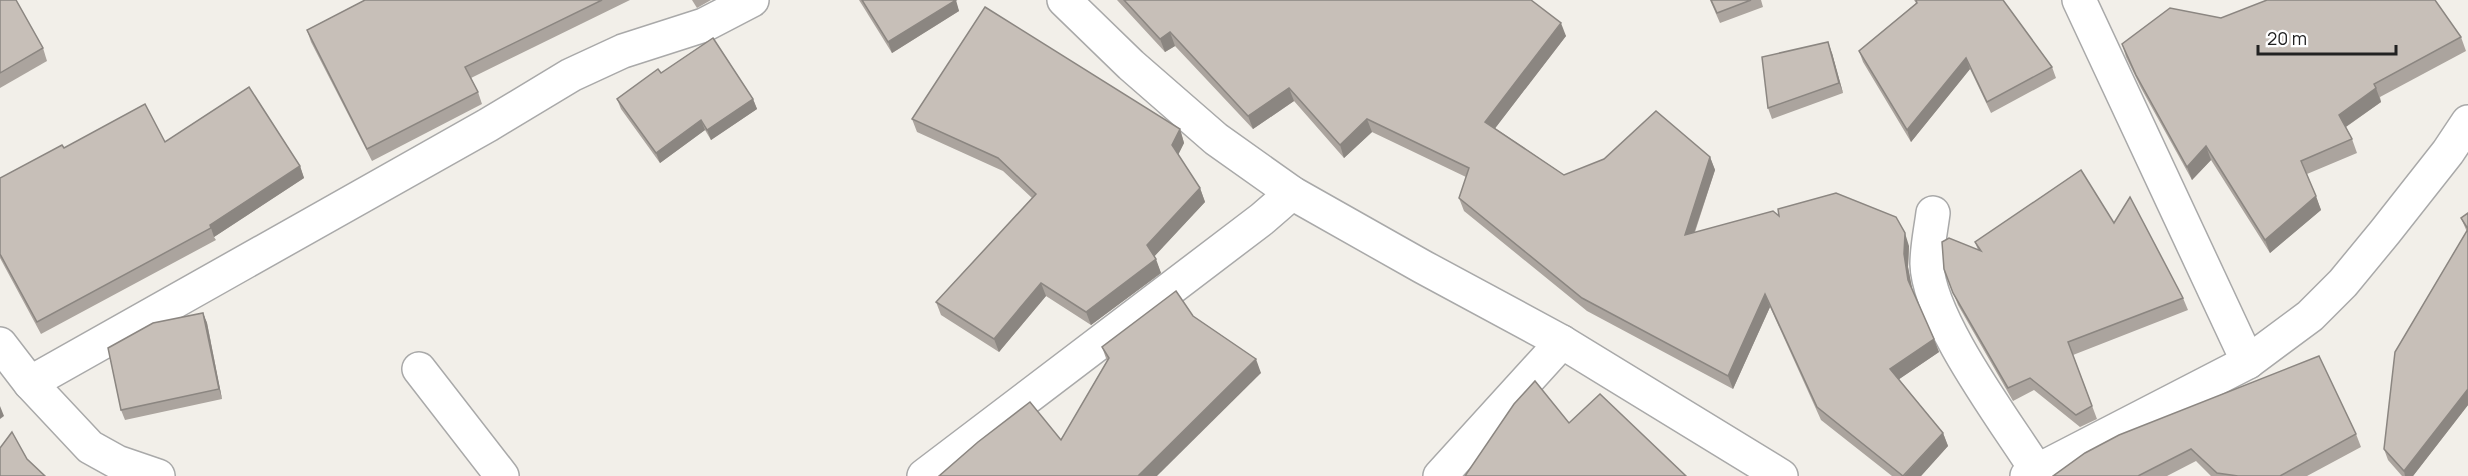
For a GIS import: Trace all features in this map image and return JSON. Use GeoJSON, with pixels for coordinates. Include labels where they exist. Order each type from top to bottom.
{"type":"FeatureCollection","features":[{"type":"Feature","properties":{"kind":"street"},"geometry":{"type":"LineString","coordinates":[[30,383],[488,125],[571,75],[623,51],[704,25],[752,0]]}},
{"type":"Feature","properties":{"kind":"street"},"geometry":{"type":"LineString","coordinates":[[1064,0],[1131,65],[1216,139],[1292,192],[1423,267],[1562,342],[1780,476]]}},
{"type":"Feature","properties":{"kind":"street"},"geometry":{"type":"LineString","coordinates":[[2079,0],[2248,362]]}},
{"type":"Feature","properties":{"kind":"street"},"geometry":{"type":"LineString","coordinates":[[1933,213],[1927,265],[1936,304],[1959,350],[2032,473],[2248,362],[2310,316],[2343,283],[2448,152],[2468,122]]}},
{"type":"Feature","properties":{"kind":"street"},"geometry":{"type":"LineString","coordinates":[[924,476],[1262,219],[1292,192]]}},
{"type":"Feature","properties":{"kind":"street"},"geometry":{"type":"LineString","coordinates":[[1440,476],[1562,342]]}},
{"type":"Feature","properties":{"kind":"street"},"geometry":{"type":"LineString","coordinates":[[0,344],[30,383],[90,447],[117,462],[158,476]]}},
{"type":"Feature","properties":{"kind":"street"},"geometry":{"type":"LineString","coordinates":[[419,369],[502,476]]}},
{"type":"Feature","properties":{"kind":"building"},"geometry":{"type":"Polygon","coordinates":[[[0,0],[16,0],[43,48],[0,73],[0,0]]]}},
{"type":"Feature","properties":{"kind":"building"},"geometry":{"type":"Polygon","coordinates":[[[365,0],[602,0],[465,67],[478,92],[367,149],[307,30],[365,0]]]}},
{"type":"Feature","properties":{"kind":"building"},"geometry":{"type":"Polygon","coordinates":[[[862,0],[956,0],[888,42],[862,0]]]}},
{"type":"Feature","properties":{"kind":"building"},"geometry":{"type":"Polygon","coordinates":[[[1124,0],[1531,0],[1561,23],[1485,122],[1564,175],[1604,159],[1656,111],[1710,157],[1685,235],[1773,211],[1779,216],[1778,209],[1836,193],[1896,217],[1905,233],[1904,254],[1908,280],[1934,339],[1890,369],[1943,433],[1903,476],[1817,407],[1765,294],[1728,376],[1582,298],[1459,198],[1469,168],[1367,119],[1340,145],[1289,88],[1248,116],[1170,32],[1160,39],[1124,0]]]}},
{"type":"Feature","properties":{"kind":"building"},"geometry":{"type":"Polygon","coordinates":[[[1711,0],[1751,0],[1717,13],[1711,0]]]}},
{"type":"Feature","properties":{"kind":"building"},"geometry":{"type":"Polygon","coordinates":[[[1916,0],[2003,0],[2052,67],[1987,102],[1966,58],[1907,130],[1859,51],[1917,3],[1916,0]]]}},
{"type":"Feature","properties":{"kind":"building"},"geometry":{"type":"Polygon","coordinates":[[[2267,0],[2435,0],[2461,37],[2374,84],[2376,88],[2339,115],[2352,139],[2301,161],[2316,196],[2265,240],[2206,146],[2187,167],[2136,75],[2122,44],[2170,8],[2221,18],[2267,0]]]}},
{"type":"Feature","properties":{"kind":"building"},"geometry":{"type":"Polygon","coordinates":[[[985,7],[1180,129],[1172,145],[1200,188],[1147,245],[1156,259],[1086,312],[1041,283],[994,339],[936,302],[1036,194],[998,158],[912,119],[985,7]]]}},
{"type":"Feature","properties":{"kind":"building"},"geometry":{"type":"Polygon","coordinates":[[[713,38],[753,99],[707,130],[701,120],[656,153],[617,99],[658,69],[661,73],[713,38]]]}},
{"type":"Feature","properties":{"kind":"building"},"geometry":{"type":"Polygon","coordinates":[[[1828,42],[1839,83],[1768,108],[1762,57],[1828,42]]]}},
{"type":"Feature","properties":{"kind":"building"},"geometry":{"type":"Polygon","coordinates":[[[249,87],[300,166],[210,225],[211,228],[37,322],[0,254],[0,178],[62,145],[64,148],[145,104],[165,142],[249,87]]]}},
{"type":"Feature","properties":{"kind":"building"},"geometry":{"type":"Polygon","coordinates":[[[2081,170],[2114,223],[2130,197],[2183,298],[2068,342],[2092,406],[2076,415],[2030,378],[2008,388],[1953,293],[1944,269],[1942,242],[1949,238],[1981,251],[1975,242],[2081,170]]]}},
{"type":"Feature","properties":{"kind":"building"},"geometry":{"type":"Polygon","coordinates":[[[2468,213],[2468,229],[2461,218],[2468,213]]]}},
{"type":"Feature","properties":{"kind":"building"},"geometry":{"type":"Polygon","coordinates":[[[2468,229],[2468,389],[2404,471],[2384,449],[2395,352],[2468,229]]]}},
{"type":"Feature","properties":{"kind":"building"},"geometry":{"type":"Polygon","coordinates":[[[1176,291],[1193,316],[1256,359],[1138,476],[939,476],[1030,402],[1061,440],[1109,358],[1102,347],[1176,291]]]}},
{"type":"Feature","properties":{"kind":"building"},"geometry":{"type":"Polygon","coordinates":[[[203,313],[219,389],[121,410],[108,348],[153,323],[203,313]]]}},
{"type":"Feature","properties":{"kind":"building"},"geometry":{"type":"Polygon","coordinates":[[[2319,356],[2356,434],[2280,476],[2238,476],[2217,473],[2191,449],[2138,476],[2053,476],[2085,453],[2119,435],[2319,356]]]}},
{"type":"Feature","properties":{"kind":"building"},"geometry":{"type":"Polygon","coordinates":[[[1535,381],[1569,423],[1600,394],[1686,476],[1465,476],[1514,404],[1535,381]]]}},
{"type":"Feature","properties":{"kind":"building"},"geometry":{"type":"Polygon","coordinates":[[[12,432],[27,459],[45,476],[0,476],[0,448],[12,432]]]}}]}
